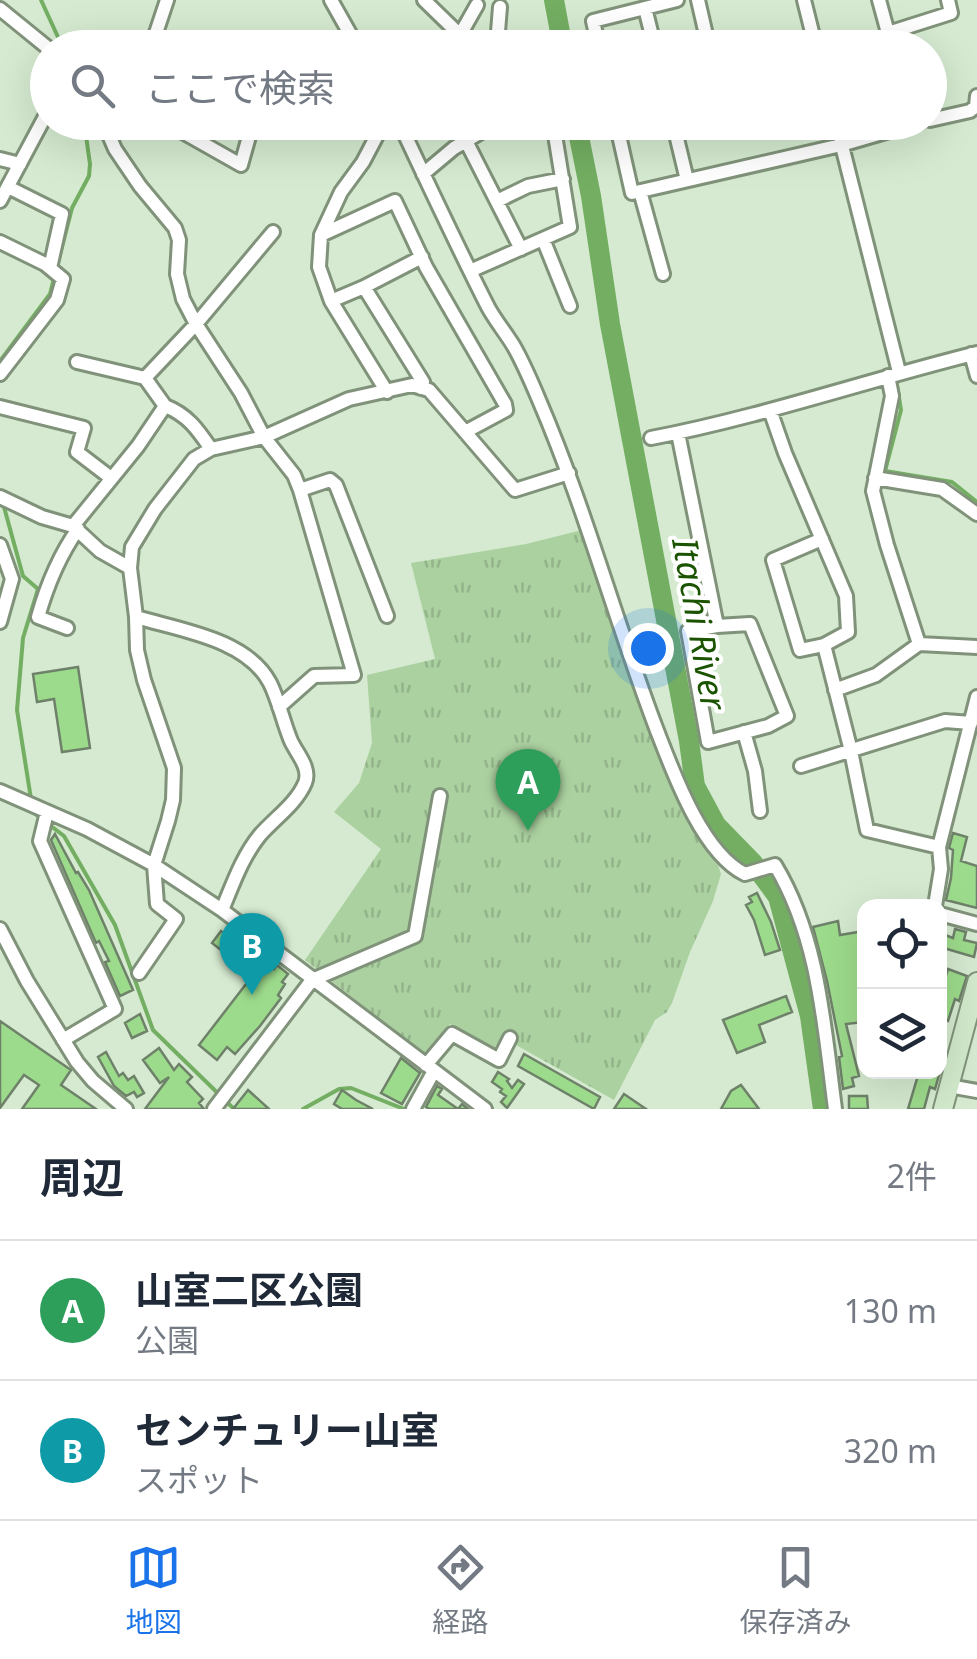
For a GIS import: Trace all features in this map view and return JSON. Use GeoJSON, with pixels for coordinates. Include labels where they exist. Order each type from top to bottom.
{"type":"FeatureCollection","features":[{"type":"Feature","properties":{"kind":"main road"},"geometry":{"type":"LineString","coordinates":[[943,1109],[970,1034],[977,982]]}},
{"type":"Feature","properties":{"kind":"street"},"geometry":{"type":"LineString","coordinates":[[158,30],[167,0]]}},
{"type":"Feature","properties":{"kind":"street"},"geometry":{"type":"LineString","coordinates":[[331,0],[348,30]]}},
{"type":"Feature","properties":{"kind":"street"},"geometry":{"type":"LineString","coordinates":[[424,0],[455,30]]}},
{"type":"Feature","properties":{"kind":"street"},"geometry":{"type":"LineString","coordinates":[[595,30],[593,21],[676,0]]}},
{"type":"Feature","properties":{"kind":"street"},"geometry":{"type":"LineString","coordinates":[[698,0],[706,30]]}},
{"type":"Feature","properties":{"kind":"street"},"geometry":{"type":"LineString","coordinates":[[804,0],[812,30]]}},
{"type":"Feature","properties":{"kind":"street"},"geometry":{"type":"LineString","coordinates":[[879,0],[887,30]]}},
{"type":"Feature","properties":{"kind":"street"},"geometry":{"type":"LineString","coordinates":[[897,30],[951,13],[948,0]]}},
{"type":"Feature","properties":{"kind":"street"},"geometry":{"type":"LineString","coordinates":[[462,30],[476,2],[501,3],[498,30]]}},
{"type":"Feature","properties":{"kind":"street"},"geometry":{"type":"LineString","coordinates":[[645,8],[650,30]]}},
{"type":"Feature","properties":{"kind":"street"},"geometry":{"type":"LineString","coordinates":[[0,9],[30,33]]}},
{"type":"Feature","properties":{"kind":"street"},"geometry":{"type":"LineString","coordinates":[[947,116],[970,111],[977,106],[977,96]]}},
{"type":"Feature","properties":{"kind":"street"},"geometry":{"type":"LineString","coordinates":[[0,202],[33,140]]}},
{"type":"Feature","properties":{"kind":"street"},"geometry":{"type":"LineString","coordinates":[[111,140],[140,186],[175,228],[177,274],[183,299],[264,437],[300,490],[354,675],[314,676],[279,708]]}},
{"type":"Feature","properties":{"kind":"street"},"geometry":{"type":"LineString","coordinates":[[196,140],[240,165],[248,140]]}},
{"type":"Feature","properties":{"kind":"street"},"geometry":{"type":"LineString","coordinates":[[375,140],[341,192],[321,235],[319,266],[331,301],[386,392]]}},
{"type":"Feature","properties":{"kind":"street"},"geometry":{"type":"LineString","coordinates":[[407,140],[491,313],[513,345],[538,396],[569,473],[652,719],[678,784],[716,850],[735,869],[746,874],[775,865],[789,888],[809,946],[822,1008],[835,1109]]}},
{"type":"Feature","properties":{"kind":"street"},"geometry":{"type":"LineString","coordinates":[[424,174],[466,140],[520,249]]}},
{"type":"Feature","properties":{"kind":"street"},"geometry":{"type":"LineString","coordinates":[[470,271],[570,227],[556,140]]}},
{"type":"Feature","properties":{"kind":"street"},"geometry":{"type":"LineString","coordinates":[[620,140],[632,193],[855,140]]}},
{"type":"Feature","properties":{"kind":"street"},"geometry":{"type":"LineString","coordinates":[[677,140],[687,180]]}},
{"type":"Feature","properties":{"kind":"street"},"geometry":{"type":"LineString","coordinates":[[840,140],[893,374],[873,491],[919,644]]}},
{"type":"Feature","properties":{"kind":"street"},"geometry":{"type":"LineString","coordinates":[[0,159],[20,164]]}},
{"type":"Feature","properties":{"kind":"street"},"geometry":{"type":"LineString","coordinates":[[497,201],[528,186],[562,179]]}},
{"type":"Feature","properties":{"kind":"street"},"geometry":{"type":"LineString","coordinates":[[8,187],[62,214],[50,268]]}},
{"type":"Feature","properties":{"kind":"street"},"geometry":{"type":"LineString","coordinates":[[640,191],[663,274]]}},
{"type":"Feature","properties":{"kind":"street"},"geometry":{"type":"LineString","coordinates":[[321,235],[395,200],[422,257],[506,404],[506,410],[465,432]]}},
{"type":"Feature","properties":{"kind":"street"},"geometry":{"type":"LineString","coordinates":[[145,378],[274,232]]}},
{"type":"Feature","properties":{"kind":"street"},"geometry":{"type":"LineString","coordinates":[[543,239],[570,306]]}},
{"type":"Feature","properties":{"kind":"street"},"geometry":{"type":"LineString","coordinates":[[0,242],[63,278],[56,300],[0,374]]}},
{"type":"Feature","properties":{"kind":"street"},"geometry":{"type":"LineString","coordinates":[[331,301],[422,257]]}},
{"type":"Feature","properties":{"kind":"street"},"geometry":{"type":"LineString","coordinates":[[364,287],[423,382],[422,388]]}},
{"type":"Feature","properties":{"kind":"street"},"geometry":{"type":"LineString","coordinates":[[651,438],[770,410],[974,353],[977,376]]}},
{"type":"Feature","properties":{"kind":"street"},"geometry":{"type":"LineString","coordinates":[[78,362],[145,378],[165,406],[192,422],[212,449]]}},
{"type":"Feature","properties":{"kind":"street"},"geometry":{"type":"LineString","coordinates":[[139,973],[176,919],[156,904],[154,864],[173,800],[174,768],[137,650],[130,568],[132,547],[155,509],[194,459],[212,449],[264,437],[349,399],[412,385],[428,390],[515,490],[569,473]]}},
{"type":"Feature","properties":{"kind":"street"},"geometry":{"type":"LineString","coordinates":[[0,406],[84,428],[77,452],[111,478]]}},
{"type":"Feature","properties":{"kind":"street"},"geometry":{"type":"LineString","coordinates":[[67,628],[38,617],[64,548],[165,406]]}},
{"type":"Feature","properties":{"kind":"street"},"geometry":{"type":"LineString","coordinates":[[770,410],[784,453],[822,540],[846,596],[848,632],[824,645],[800,650],[773,560],[822,540]]}},
{"type":"Feature","properties":{"kind":"street"},"geometry":{"type":"LineString","coordinates":[[678,433],[717,626]]}},
{"type":"Feature","properties":{"kind":"street"},"geometry":{"type":"LineString","coordinates":[[875,478],[942,490],[977,514]]}},
{"type":"Feature","properties":{"kind":"street"},"geometry":{"type":"LineString","coordinates":[[300,490],[330,480],[336,485],[388,616]]}},
{"type":"Feature","properties":{"kind":"street"},"geometry":{"type":"LineString","coordinates":[[0,497],[76,528],[100,552],[130,568]]}},
{"type":"Feature","properties":{"kind":"street"},"geometry":{"type":"LineString","coordinates":[[0,545],[12,579],[0,622]]}},
{"type":"Feature","properties":{"kind":"street"},"geometry":{"type":"LineString","coordinates":[[136,618],[225,644],[247,656],[271,686],[306,768],[307,779],[296,798],[245,856],[222,910]]}},
{"type":"Feature","properties":{"kind":"street"},"geometry":{"type":"LineString","coordinates":[[750,624],[787,716],[744,732],[708,742],[688,632],[750,624]]}},
{"type":"Feature","properties":{"kind":"street"},"geometry":{"type":"LineString","coordinates":[[835,690],[876,676],[919,644],[977,647]]}},
{"type":"Feature","properties":{"kind":"street"},"geometry":{"type":"LineString","coordinates":[[824,645],[867,830],[939,847]]}},
{"type":"Feature","properties":{"kind":"street"},"geometry":{"type":"LineString","coordinates":[[935,899],[939,847],[977,697]]}},
{"type":"Feature","properties":{"kind":"street"},"geometry":{"type":"LineString","coordinates":[[801,766],[944,720],[971,724]]}},
{"type":"Feature","properties":{"kind":"street"},"geometry":{"type":"LineString","coordinates":[[744,732],[755,771],[760,811]]}},
{"type":"Feature","properties":{"kind":"street"},"geometry":{"type":"LineString","coordinates":[[0,792],[87,829],[154,864],[222,910],[485,1109]]}},
{"type":"Feature","properties":{"kind":"street"},"geometry":{"type":"LineString","coordinates":[[214,1109],[312,980],[415,936],[440,796]]}},
{"type":"Feature","properties":{"kind":"street"},"geometry":{"type":"LineString","coordinates":[[46,812],[40,841],[116,1010],[63,1040]]}},
{"type":"Feature","properties":{"kind":"street"},"geometry":{"type":"LineString","coordinates":[[947,916],[977,924]]}},
{"type":"Feature","properties":{"kind":"street"},"geometry":{"type":"LineString","coordinates":[[0,929],[77,1062],[126,1109]]}},
{"type":"Feature","properties":{"kind":"street"},"geometry":{"type":"LineString","coordinates":[[413,1109],[430,1068],[452,1034],[499,1060],[510,1038]]}},
{"type":"Feature","properties":{"kind":"street"},"geometry":{"type":"LineString","coordinates":[[949,1086],[977,1091]]}},
{"type":"Feature","properties":{"kind":"green space"},"geometry":{"type":"Polygon","coordinates":[[[582,530],[647,721],[721,874],[672,1003],[655,1020],[614,1100],[502,1037],[489,1049],[450,1024],[424,1054],[305,960],[381,849],[334,812],[359,783],[372,743],[367,675],[435,659],[411,563],[526,544],[582,530]]]}},
{"type":"Feature","properties":{"kind":"building"},"geometry":{"type":"Polygon","coordinates":[[[78,667],[90,748],[62,752],[54,699],[37,702],[33,674],[78,667]]]}},
{"type":"Feature","properties":{"kind":"building"},"geometry":{"type":"Polygon","coordinates":[[[953,833],[967,837],[961,861],[977,866],[977,908],[946,899],[953,850],[949,848],[953,833]]]}},
{"type":"Feature","properties":{"kind":"building"},"geometry":{"type":"Polygon","coordinates":[[[55,834],[89,890],[133,990],[120,996],[105,962],[109,961],[99,941],[96,943],[51,840],[55,834]]]}},
{"type":"Feature","properties":{"kind":"building"},"geometry":{"type":"Polygon","coordinates":[[[757,893],[780,950],[765,955],[746,905],[752,902],[749,897],[757,893]]]}},
{"type":"Feature","properties":{"kind":"building"},"geometry":{"type":"Polygon","coordinates":[[[838,921],[840,935],[857,932],[857,1023],[846,1024],[857,1077],[852,1078],[854,1086],[843,1089],[839,1057],[842,1056],[813,927],[838,921]]]}},
{"type":"Feature","properties":{"kind":"building"},"geometry":{"type":"Polygon","coordinates":[[[955,929],[966,932],[964,940],[977,943],[974,957],[947,949],[947,936],[953,938],[955,929]]]}},
{"type":"Feature","properties":{"kind":"building"},"geometry":{"type":"Polygon","coordinates":[[[221,931],[267,968],[277,965],[288,974],[278,995],[281,998],[260,1026],[235,1054],[227,1047],[217,1060],[199,1045],[253,975],[212,943],[221,931]]]}},
{"type":"Feature","properties":{"kind":"building"},"geometry":{"type":"Polygon","coordinates":[[[948,969],[967,976],[948,1021],[947,1021],[948,969]]]}},
{"type":"Feature","properties":{"kind":"building"},"geometry":{"type":"Polygon","coordinates":[[[786,996],[792,1012],[759,1025],[765,1042],[737,1053],[723,1020],[786,996]]]}},
{"type":"Feature","properties":{"kind":"building"},"geometry":{"type":"Polygon","coordinates":[[[140,1014],[147,1031],[132,1038],[125,1023],[140,1014]]]}},
{"type":"Feature","properties":{"kind":"building"},"geometry":{"type":"Polygon","coordinates":[[[0,1021],[71,1070],[61,1085],[96,1109],[22,1109],[39,1085],[24,1075],[0,1108],[0,1021]]]}},
{"type":"Feature","properties":{"kind":"building"},"geometry":{"type":"Polygon","coordinates":[[[159,1048],[174,1070],[179,1064],[192,1077],[187,1082],[203,1099],[199,1103],[204,1109],[145,1109],[169,1077],[160,1083],[143,1060],[159,1048]]]}},
{"type":"Feature","properties":{"kind":"building"},"geometry":{"type":"Polygon","coordinates":[[[106,1052],[119,1076],[123,1073],[128,1080],[134,1076],[144,1093],[126,1096],[114,1086],[98,1057],[106,1052]]]}},
{"type":"Feature","properties":{"kind":"building"},"geometry":{"type":"Polygon","coordinates":[[[524,1054],[600,1097],[594,1109],[518,1066],[524,1054]]]}},
{"type":"Feature","properties":{"kind":"building"},"geometry":{"type":"Polygon","coordinates":[[[401,1058],[420,1073],[402,1104],[381,1093],[401,1058]]]}},
{"type":"Feature","properties":{"kind":"building"},"geometry":{"type":"Polygon","coordinates":[[[498,1072],[509,1079],[512,1088],[518,1080],[524,1084],[507,1108],[501,1102],[506,1096],[500,1092],[502,1089],[492,1082],[498,1072]]]}},
{"type":"Feature","properties":{"kind":"building"},"geometry":{"type":"Polygon","coordinates":[[[917,1079],[938,1079],[935,1089],[930,1087],[924,1109],[908,1109],[917,1079]]]}},
{"type":"Feature","properties":{"kind":"building"},"geometry":{"type":"Polygon","coordinates":[[[741,1085],[759,1109],[721,1109],[731,1091],[741,1085]]]}},
{"type":"Feature","properties":{"kind":"building"},"geometry":{"type":"Polygon","coordinates":[[[437,1086],[442,1089],[438,1095],[458,1109],[426,1107],[437,1086]]]}},
{"type":"Feature","properties":{"kind":"building"},"geometry":{"type":"Polygon","coordinates":[[[248,1090],[269,1109],[233,1109],[248,1090]]]}},
{"type":"Feature","properties":{"kind":"building"},"geometry":{"type":"Polygon","coordinates":[[[342,1090],[373,1109],[342,1109],[334,1104],[342,1090]]]}},
{"type":"Feature","properties":{"kind":"building"},"geometry":{"type":"Polygon","coordinates":[[[624,1094],[646,1109],[614,1109],[624,1094]]]}},
{"type":"Feature","properties":{"kind":"building"},"geometry":{"type":"Polygon","coordinates":[[[849,1096],[867,1096],[868,1109],[849,1109],[849,1096]]]}},
{"type":"Feature","properties":{"kind":"waterway"},"geometry":{"type":"LineString","coordinates":[[41,0],[55,30]]}},
{"type":"Feature","properties":{"kind":"waterway","name":"Itachi River"},"geometry":{"type":"LineString","coordinates":[[554,0],[560,30]]}},
{"type":"Feature","properties":{"kind":"waterway"},"geometry":{"type":"LineString","coordinates":[[0,361],[50,294],[72,208],[89,176],[87,140]]}},
{"type":"Feature","properties":{"kind":"waterway","name":"Itachi River"},"geometry":{"type":"LineString","coordinates":[[580,140],[695,786],[716,825],[753,863],[778,897],[810,1016],[823,1109]]}},
{"type":"Feature","properties":{"kind":"waterway"},"geometry":{"type":"LineString","coordinates":[[878,317],[886,346]]}},
{"type":"Feature","properties":{"kind":"waterway"},"geometry":{"type":"LineString","coordinates":[[896,379],[901,410],[885,471],[952,482],[977,502]]}},
{"type":"Feature","properties":{"kind":"waterway"},"geometry":{"type":"LineString","coordinates":[[0,504],[23,576],[38,589],[23,638],[17,710],[31,799]]}},
{"type":"Feature","properties":{"kind":"waterway"},"geometry":{"type":"LineString","coordinates":[[33,809],[64,836],[115,925],[153,1030],[234,1109]]}},
{"type":"Feature","properties":{"kind":"waterway"},"geometry":{"type":"LineString","coordinates":[[303,1109],[339,1089],[351,1088],[404,1109]]}},
{"type":"Feature","properties":{"kind":"place","name":"山室二区公園"},"geometry":{"type":"Point","coordinates":[528,831]}},
{"type":"Feature","properties":{"kind":"place","name":"センチュリー山室"},"geometry":{"type":"Point","coordinates":[252,995]}}]}
